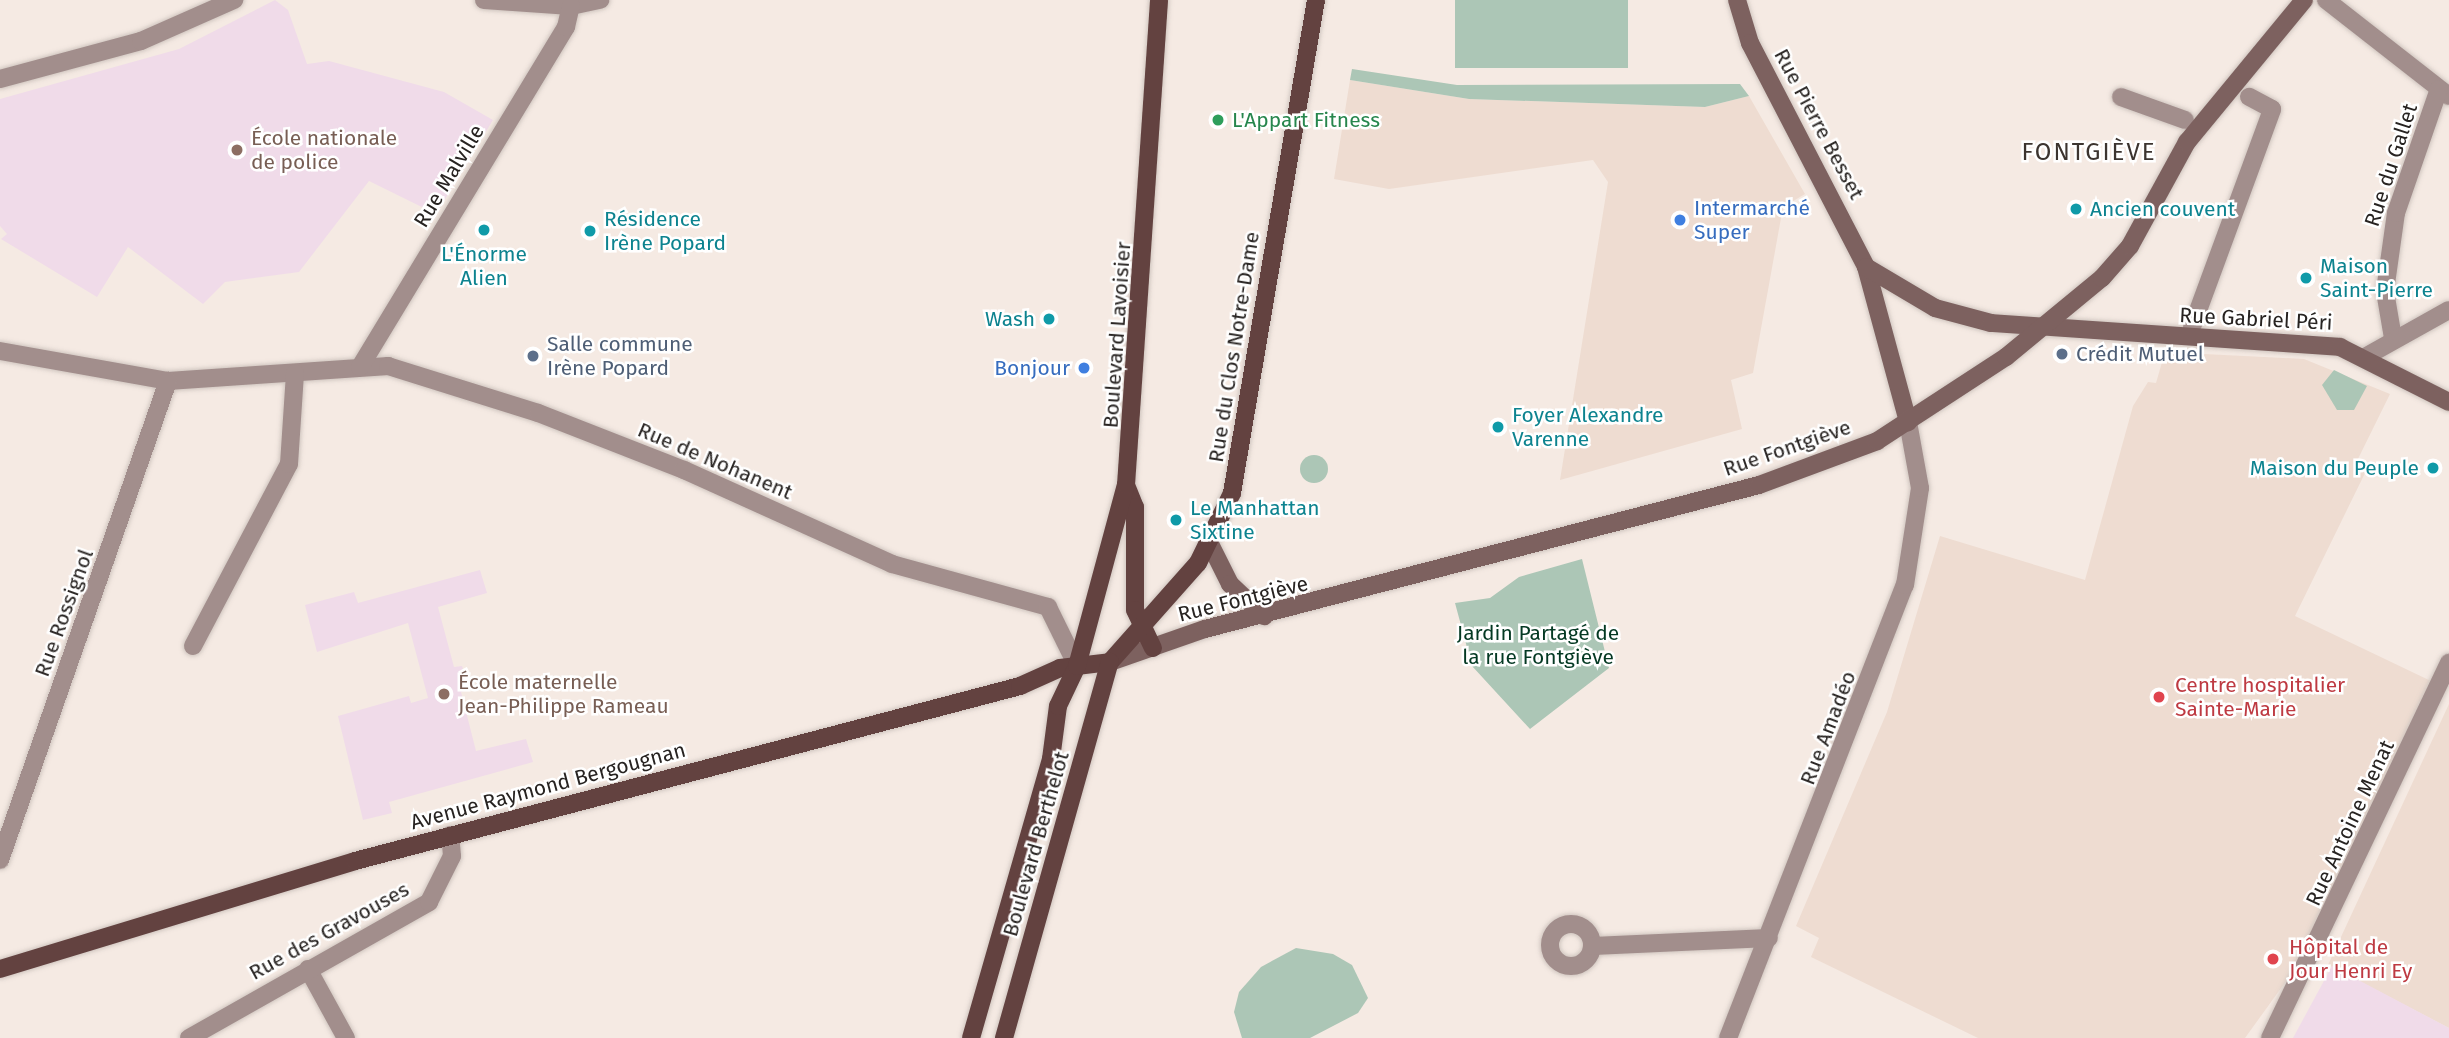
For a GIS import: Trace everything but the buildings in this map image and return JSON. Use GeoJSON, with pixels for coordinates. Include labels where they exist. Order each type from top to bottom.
{"type":"FeatureCollection","features":[{"type":"Feature","properties":{"kind":"main road","name":"Boulevard Lavoisier"},"geometry":{"type":"LineString","coordinates":[[1077,666],[1126,485],[1159,0]]}},
{"type":"Feature","properties":{"kind":"main road","name":"Rue du Clos Notre-Dame"},"geometry":{"type":"LineString","coordinates":[[1110,662],[1141,632],[1210,544],[1240,456],[1316,0]]}},
{"type":"Feature","properties":{"kind":"main road","name":"Rue Pierre Besset"},"geometry":{"type":"LineString","coordinates":[[1737,0],[1750,43],[1866,267],[1908,422]]}},
{"type":"Feature","properties":{"kind":"main road","name":"Rue Fontgiève"},"geometry":{"type":"LineString","coordinates":[[1110,662],[1264,616],[1759,485],[1838,458],[1908,422],[2047,325],[2130,246],[2187,142],[2304,0]]}},
{"type":"Feature","properties":{"kind":"main road"},"geometry":{"type":"LineString","coordinates":[[1866,267],[1935,308],[1991,323],[2047,325]]}},
{"type":"Feature","properties":{"kind":"main road","name":"Rue Gabriel Péri"},"geometry":{"type":"LineString","coordinates":[[2047,325],[2340,347],[2449,402]]}},
{"type":"Feature","properties":{"kind":"main road"},"geometry":{"type":"LineString","coordinates":[[1126,485],[1135,507],[1133,590],[1141,632],[1153,648]]}},
{"type":"Feature","properties":{"kind":"main road"},"geometry":{"type":"LineString","coordinates":[[1210,544],[1230,584],[1264,616]]}},
{"type":"Feature","properties":{"kind":"main road","name":"Avenue Raymond Bergougnan"},"geometry":{"type":"LineString","coordinates":[[0,969],[96,936],[450,835],[1077,666],[1110,662]]}},
{"type":"Feature","properties":{"kind":"main road","name":"Boulevard Berthelot"},"geometry":{"type":"LineString","coordinates":[[1004,1038],[1110,662]]}},
{"type":"Feature","properties":{"kind":"main road","name":"Boulevard Berthelot"},"geometry":{"type":"LineString","coordinates":[[971,1038],[1051,759],[1058,706],[1077,666]]}},
{"type":"Feature","properties":{"kind":"street"},"geometry":{"type":"LineString","coordinates":[[0,79],[141,41],[234,0]]}},
{"type":"Feature","properties":{"kind":"street"},"geometry":{"type":"LineString","coordinates":[[484,0],[571,6],[600,0]]}},
{"type":"Feature","properties":{"kind":"street"},"geometry":{"type":"LineString","coordinates":[[2326,0],[2440,93]]}},
{"type":"Feature","properties":{"kind":"street","name":"Rue Malville"},"geometry":{"type":"LineString","coordinates":[[360,367],[566,27],[571,6]]}},
{"type":"Feature","properties":{"kind":"street","name":"Rue du Gallet"},"geometry":{"type":"LineString","coordinates":[[2389,332],[2385,282],[2396,213],[2440,93]]}},
{"type":"Feature","properties":{"kind":"street"},"geometry":{"type":"LineString","coordinates":[[2121,97],[2185,120]]}},
{"type":"Feature","properties":{"kind":"street"},"geometry":{"type":"LineString","coordinates":[[2192,327],[2272,109],[2249,97]]}},
{"type":"Feature","properties":{"kind":"street"},"geometry":{"type":"LineString","coordinates":[[2363,358],[2389,332],[2449,310]]}},
{"type":"Feature","properties":{"kind":"street","name":"Rue de Nohanent"},"geometry":{"type":"LineString","coordinates":[[0,352],[169,382],[388,366],[538,413],[684,470],[892,564],[1048,607],[1077,666]]}},
{"type":"Feature","properties":{"kind":"street"},"geometry":{"type":"LineString","coordinates":[[193,646],[289,464],[295,373]]}},
{"type":"Feature","properties":{"kind":"street","name":"Rue Rossignol"},"geometry":{"type":"LineString","coordinates":[[0,860],[169,382]]}},
{"type":"Feature","properties":{"kind":"street","name":"Rue Amadéo"},"geometry":{"type":"LineString","coordinates":[[1728,1038],[1905,585],[1920,488],[1908,422]]}},
{"type":"Feature","properties":{"kind":"street","name":"Rue Antoine Menat"},"geometry":{"type":"LineString","coordinates":[[2270,1038],[2449,663]]}},
{"type":"Feature","properties":{"kind":"street","name":"Rue des Gravouses"},"geometry":{"type":"LineString","coordinates":[[196,1036],[308,969],[429,902],[452,856],[450,835]]}},
{"type":"Feature","properties":{"kind":"street"},"geometry":{"type":"LineString","coordinates":[[1593,946],[1769,937]]}},
{"type":"Feature","properties":{"kind":"street"},"geometry":{"type":"LineString","coordinates":[[308,969],[345,1038]]}},
{"type":"Feature","properties":{"kind":"shaded area","name":"École nationale de police"},"geometry":{"type":"Polygon","coordinates":[[[275,0],[288,10],[307,64],[329,61],[444,92],[493,120],[436,214],[369,181],[299,272],[225,282],[203,304],[128,247],[97,297],[1,239],[7,234],[0,226],[0,99],[179,49],[275,0]]]}},
{"type":"Feature","properties":{"kind":"shaded area"},"geometry":{"type":"Polygon","coordinates":[[[1350,80],[1469,99],[1705,107],[1749,96],[1805,194],[1783,207],[1753,373],[1731,380],[1742,429],[1560,480],[1608,182],[1593,160],[1389,189],[1334,179],[1350,80]]]}},
{"type":"Feature","properties":{"kind":"shaded area","name":"Centre hospitalier Sainte-Marie"},"geometry":{"type":"Polygon","coordinates":[[[2165,352],[2304,359],[2390,394],[2355,465],[2366,471],[2295,616],[2433,682],[2300,962],[2245,1038],[1978,1038],[1811,957],[1819,938],[1796,926],[1887,712],[1940,536],[2085,580],[2133,406],[2148,382],[2156,383],[2165,352]]]}},
{"type":"Feature","properties":{"kind":"shaded area","name":"École maternelle Jean-Philippe Rameau"},"geometry":{"type":"Polygon","coordinates":[[[480,570],[487,593],[438,607],[454,667],[462,666],[469,689],[461,692],[476,751],[526,739],[533,762],[389,802],[392,813],[363,820],[338,716],[409,696],[411,703],[428,698],[408,623],[317,652],[305,605],[354,592],[358,603],[480,570]]]}},
{"type":"Feature","properties":{"kind":"shaded area"},"geometry":{"type":"Polygon","coordinates":[[[2449,704],[2449,1028],[2328,965],[2449,704]]]}},
{"type":"Feature","properties":{"kind":"shaded area"},"geometry":{"type":"Polygon","coordinates":[[[2332,966],[2449,1028],[2449,1038],[2293,1038],[2332,966]]]}},
{"type":"Feature","properties":{"kind":"green space"},"geometry":{"type":"Polygon","coordinates":[[[1455,0],[1628,0],[1628,68],[1455,68],[1455,0]]]}},
{"type":"Feature","properties":{"kind":"green space"},"geometry":{"type":"Polygon","coordinates":[[[1352,69],[1457,85],[1740,84],[1749,96],[1705,107],[1469,99],[1350,80],[1352,69]]]}},
{"type":"Feature","properties":{"kind":"green space"},"geometry":{"type":"Polygon","coordinates":[[[2334,370],[2367,386],[2354,410],[2337,410],[2322,385],[2334,370]]]}},
{"type":"Feature","properties":{"kind":"green space"},"geometry":{"type":"Polygon","coordinates":[[[1314,455],[1324,459],[1328,469],[1324,479],[1314,483],[1304,479],[1300,469],[1304,459],[1314,455]]]}},
{"type":"Feature","properties":{"kind":"green space","name":"Jardin Partagé de la rue Fontgiève"},"geometry":{"type":"Polygon","coordinates":[[[1582,559],[1609,668],[1530,729],[1472,666],[1455,603],[1490,598],[1519,577],[1582,559]]]}},
{"type":"Feature","properties":{"kind":"green space"},"geometry":{"type":"Polygon","coordinates":[[[1296,948],[1333,954],[1352,965],[1368,998],[1358,1013],[1310,1038],[1242,1038],[1234,1012],[1239,992],[1261,967],[1296,948]]]}},
{"type":"Feature","properties":{"kind":"place","name":"L'Appart Fitness"},"geometry":{"type":"Point","coordinates":[1218,120]}},
{"type":"Feature","properties":{"kind":"place","name":"École nationale de police"},"geometry":{"type":"Point","coordinates":[237,150]}},
{"type":"Feature","properties":{"kind":"place","name":"Ancien couvent"},"geometry":{"type":"Point","coordinates":[2076,209]}},
{"type":"Feature","properties":{"kind":"place","name":"Intermarché Super"},"geometry":{"type":"Point","coordinates":[1680,220]}},
{"type":"Feature","properties":{"kind":"place","name":"L'Énorme Alien"},"geometry":{"type":"Point","coordinates":[484,230]}},
{"type":"Feature","properties":{"kind":"place","name":"Résidence Irène Popard"},"geometry":{"type":"Point","coordinates":[590,231]}},
{"type":"Feature","properties":{"kind":"place","name":"Maison Saint-Pierre"},"geometry":{"type":"Point","coordinates":[2306,278]}},
{"type":"Feature","properties":{"kind":"place","name":"Wash"},"geometry":{"type":"Point","coordinates":[1049,319]}},
{"type":"Feature","properties":{"kind":"place","name":"Crédit Mutuel"},"geometry":{"type":"Point","coordinates":[2062,354]}},
{"type":"Feature","properties":{"kind":"place","name":"Salle commune Irène Popard"},"geometry":{"type":"Point","coordinates":[533,356]}},
{"type":"Feature","properties":{"kind":"place","name":"Bonjour"},"geometry":{"type":"Point","coordinates":[1084,368]}},
{"type":"Feature","properties":{"kind":"place","name":"Foyer Alexandre Varenne"},"geometry":{"type":"Point","coordinates":[1498,427]}},
{"type":"Feature","properties":{"kind":"place","name":"Maison du Peuple"},"geometry":{"type":"Point","coordinates":[2433,468]}},
{"type":"Feature","properties":{"kind":"place","name":"Le Manhattan Sixtine"},"geometry":{"type":"Point","coordinates":[1176,520]}},
{"type":"Feature","properties":{"kind":"place","name":"École maternelle Jean-Philippe Rameau"},"geometry":{"type":"Point","coordinates":[444,694]}},
{"type":"Feature","properties":{"kind":"place","name":"Centre hospitalier Sainte-Marie"},"geometry":{"type":"Point","coordinates":[2159,697]}},
{"type":"Feature","properties":{"kind":"place","name":"Hôpital de Jour Henri Ey"},"geometry":{"type":"Point","coordinates":[2273,959]}},
{"type":"Feature","properties":{"kind":"district","name":"FONTGIÈVE"},"geometry":{"type":"Point","coordinates":[2089,153]}}]}
